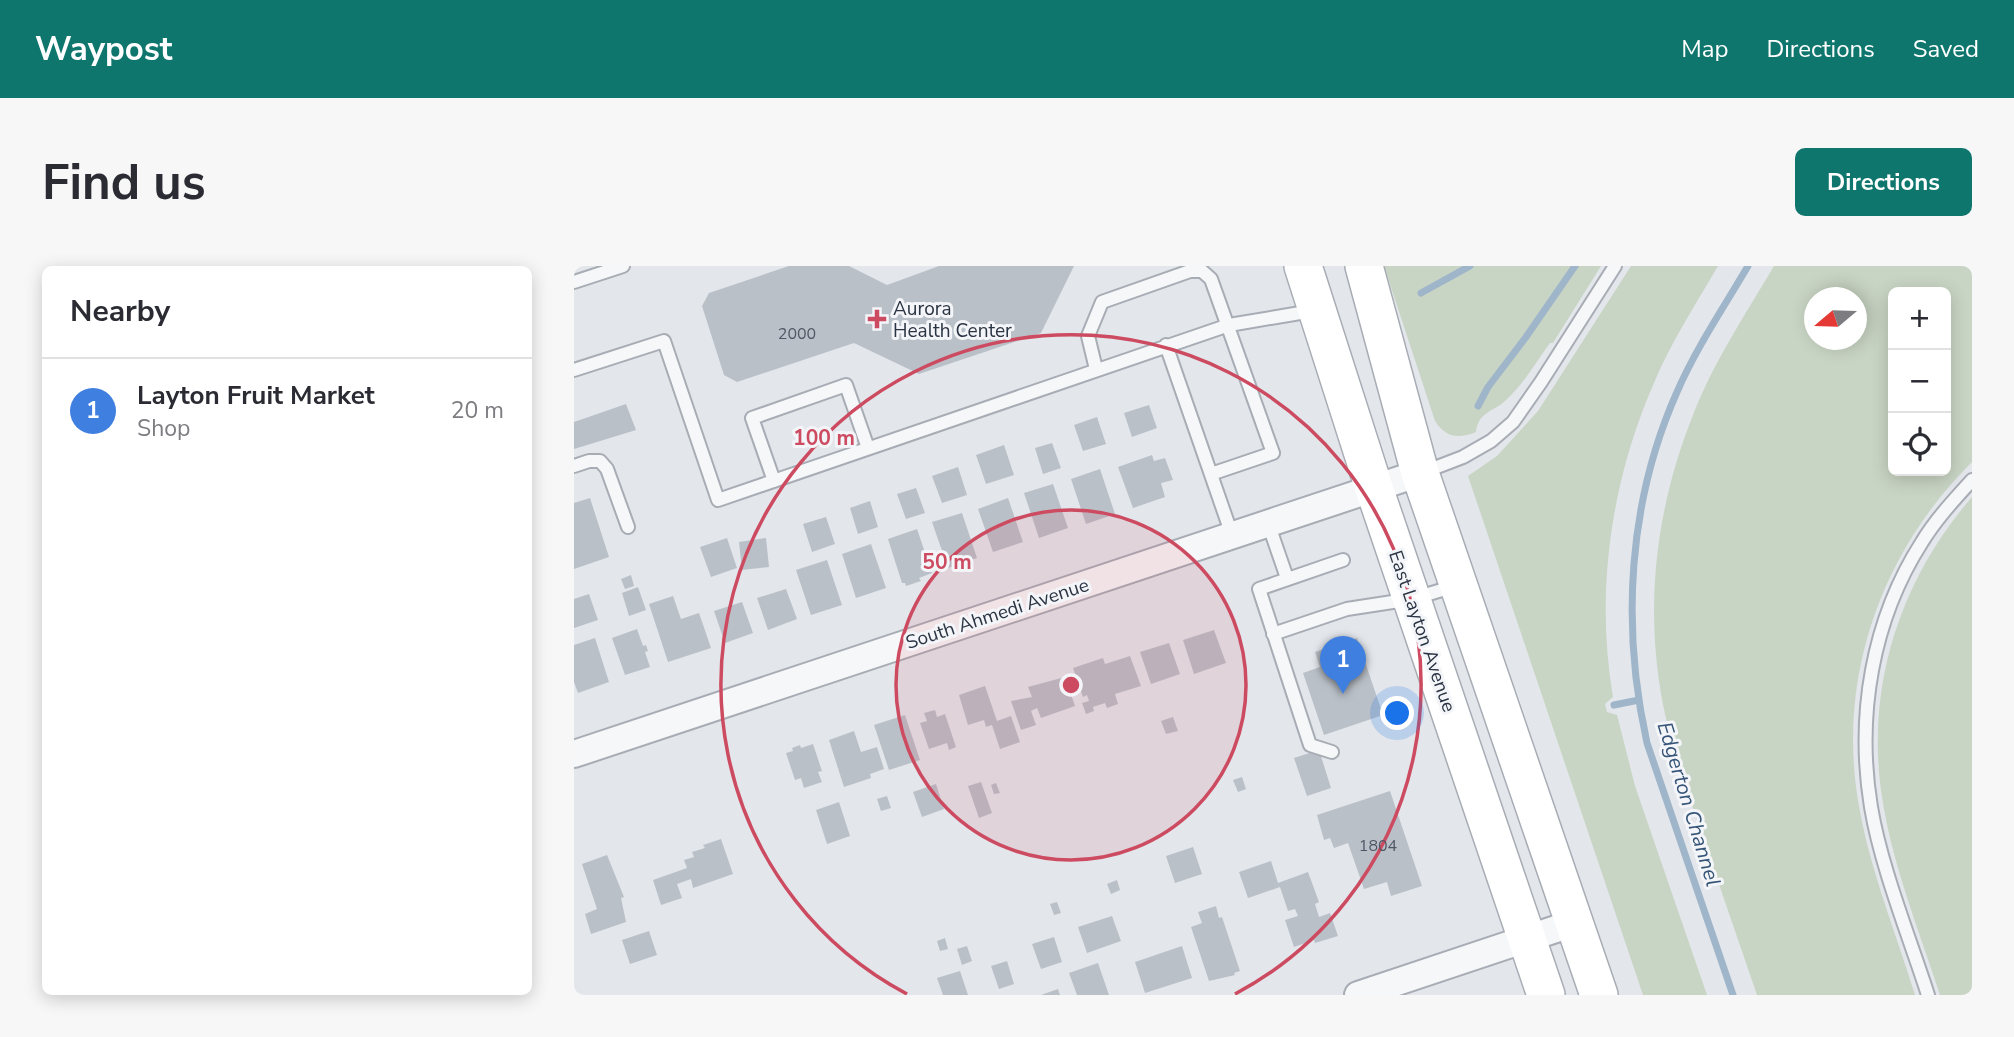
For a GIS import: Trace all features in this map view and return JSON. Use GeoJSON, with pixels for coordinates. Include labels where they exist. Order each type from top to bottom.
{"type":"FeatureCollection","features":[{"type":"Feature","properties":{"kind":"main road","name":"East Layton Avenue"},"geometry":{"type":"LineString","coordinates":[[1303,266],[1374,488],[1546,995]]}},
{"type":"Feature","properties":{"kind":"main road"},"geometry":{"type":"LineString","coordinates":[[1364,266],[1420,473],[1599,995]]}},
{"type":"Feature","properties":{"kind":"street","name":"South Ahmedi Avenue"},"geometry":{"type":"LineString","coordinates":[[574,754],[1420,473]]}},
{"type":"Feature","properties":{"kind":"street"},"geometry":{"type":"LineString","coordinates":[[1358,995],[1574,923]]}},
{"type":"Feature","properties":{"kind":"lane"},"geometry":{"type":"LineString","coordinates":[[574,282],[622,266]]}},
{"type":"Feature","properties":{"kind":"lane"},"geometry":{"type":"LineString","coordinates":[[1420,473],[1463,457],[1490,441],[1513,422],[1615,266]]}},
{"type":"Feature","properties":{"kind":"lane"},"geometry":{"type":"LineString","coordinates":[[1096,369],[1088,336],[1102,303],[1190,271],[1202,271],[1211,279],[1273,453],[1211,474]]}},
{"type":"Feature","properties":{"kind":"lane"},"geometry":{"type":"LineString","coordinates":[[574,370],[664,341],[718,500],[1229,325],[1316,311]]}},
{"type":"Feature","properties":{"kind":"lane"},"geometry":{"type":"LineString","coordinates":[[1166,345],[1232,535]]}},
{"type":"Feature","properties":{"kind":"lane"},"geometry":{"type":"LineString","coordinates":[[774,481],[752,418],[846,385],[868,448]]}},
{"type":"Feature","properties":{"kind":"lane"},"geometry":{"type":"LineString","coordinates":[[574,466],[600,461],[607,469],[628,527]]}},
{"type":"Feature","properties":{"kind":"lane"},"geometry":{"type":"LineString","coordinates":[[1928,995],[1883,854],[1872,809],[1867,773],[1867,706],[1878,644],[1902,578],[1929,532],[1972,480]]}},
{"type":"Feature","properties":{"kind":"lane"},"geometry":{"type":"LineString","coordinates":[[1268,523],[1287,579]]}},
{"type":"Feature","properties":{"kind":"lane"},"geometry":{"type":"LineString","coordinates":[[1332,751],[1310,744],[1259,589],[1343,560]]}},
{"type":"Feature","properties":{"kind":"lane"},"geometry":{"type":"LineString","coordinates":[[1273,634],[1347,609],[1412,599],[1458,585]]}},
{"type":"Feature","properties":{"kind":"green space"},"geometry":{"type":"Polygon","coordinates":[[[1384,266],[1601,266],[1553,343],[1550,343],[1518,388],[1483,416],[1476,432],[1453,436],[1435,421],[1384,266]]]}},
{"type":"Feature","properties":{"kind":"green space"},"geometry":{"type":"Polygon","coordinates":[[[1631,266],[1718,266],[1668,353],[1639,420],[1617,498],[1607,577],[1606,617],[1613,697],[1605,704],[1607,712],[1617,715],[1635,786],[1707,995],[1643,995],[1468,476],[1497,456],[1538,411],[1631,266]]]}},
{"type":"Feature","properties":{"kind":"green space"},"geometry":{"type":"Polygon","coordinates":[[[1774,266],[1972,266],[1972,462],[1940,497],[1913,536],[1890,577],[1873,620],[1861,665],[1854,711],[1854,758],[1864,830],[1915,995],[1757,995],[1676,756],[1666,719],[1655,647],[1658,546],[1681,447],[1701,396],[1774,266]]]}},
{"type":"Feature","properties":{"kind":"green space"},"geometry":{"type":"Polygon","coordinates":[[[1972,497],[1972,995],[1940,995],[1892,847],[1882,797],[1878,756],[1879,715],[1884,676],[1907,599],[1925,563],[1972,497]]]}},
{"type":"Feature","properties":{"kind":"building","name":"Aurora Health Center"},"geometry":{"type":"Polygon","coordinates":[[[789,266],[849,266],[887,285],[939,266],[1074,266],[1041,333],[919,374],[854,343],[737,382],[724,375],[702,306],[709,293],[789,266]]]}},
{"type":"Feature","properties":{"kind":"building"},"geometry":{"type":"Polygon","coordinates":[[[626,404],[636,430],[574,449],[574,422],[626,404]]]}},
{"type":"Feature","properties":{"kind":"building"},"geometry":{"type":"Polygon","coordinates":[[[1149,405],[1157,428],[1132,437],[1124,413],[1149,405]]]}},
{"type":"Feature","properties":{"kind":"building"},"geometry":{"type":"Polygon","coordinates":[[[1097,417],[1106,444],[1083,451],[1074,425],[1097,417]]]}},
{"type":"Feature","properties":{"kind":"building"},"geometry":{"type":"Polygon","coordinates":[[[1052,443],[1061,468],[1043,474],[1035,448],[1052,443]]]}},
{"type":"Feature","properties":{"kind":"building"},"geometry":{"type":"Polygon","coordinates":[[[1004,445],[1014,475],[986,484],[976,455],[1004,445]]]}},
{"type":"Feature","properties":{"kind":"building"},"geometry":{"type":"Polygon","coordinates":[[[1152,455],[1154,461],[1165,458],[1173,480],[1161,483],[1165,497],[1133,508],[1118,467],[1152,455]]]}},
{"type":"Feature","properties":{"kind":"building"},"geometry":{"type":"Polygon","coordinates":[[[958,467],[967,495],[942,503],[932,476],[958,467]]]}},
{"type":"Feature","properties":{"kind":"building"},"geometry":{"type":"Polygon","coordinates":[[[1100,469],[1115,514],[1086,524],[1071,479],[1100,469]]]}},
{"type":"Feature","properties":{"kind":"building"},"geometry":{"type":"Polygon","coordinates":[[[1053,484],[1068,528],[1039,538],[1024,493],[1053,484]]]}},
{"type":"Feature","properties":{"kind":"building"},"geometry":{"type":"Polygon","coordinates":[[[916,488],[925,513],[906,519],[897,494],[916,488]]]}},
{"type":"Feature","properties":{"kind":"building"},"geometry":{"type":"Polygon","coordinates":[[[590,498],[609,557],[574,569],[574,503],[590,498]]]}},
{"type":"Feature","properties":{"kind":"building"},"geometry":{"type":"Polygon","coordinates":[[[1008,498],[1023,542],[993,552],[978,509],[1008,498]]]}},
{"type":"Feature","properties":{"kind":"building"},"geometry":{"type":"Polygon","coordinates":[[[870,501],[878,527],[858,534],[850,508],[870,501]]]}},
{"type":"Feature","properties":{"kind":"building"},"geometry":{"type":"Polygon","coordinates":[[[962,513],[977,558],[948,568],[932,522],[962,513]]]}},
{"type":"Feature","properties":{"kind":"building"},"geometry":{"type":"Polygon","coordinates":[[[826,517],[835,544],[812,552],[803,524],[826,517]]]}},
{"type":"Feature","properties":{"kind":"building"},"geometry":{"type":"Polygon","coordinates":[[[917,529],[932,573],[919,578],[921,581],[906,586],[902,583],[888,539],[917,529]]]}},
{"type":"Feature","properties":{"kind":"building"},"geometry":{"type":"Polygon","coordinates":[[[727,538],[737,568],[711,577],[700,547],[727,538]]]}},
{"type":"Feature","properties":{"kind":"building"},"geometry":{"type":"Polygon","coordinates":[[[766,538],[769,567],[742,570],[739,542],[766,538]]]}},
{"type":"Feature","properties":{"kind":"building"},"geometry":{"type":"Polygon","coordinates":[[[871,544],[886,588],[856,598],[842,554],[871,544]]]}},
{"type":"Feature","properties":{"kind":"building"},"geometry":{"type":"Polygon","coordinates":[[[827,560],[842,605],[811,615],[796,570],[827,560]]]}},
{"type":"Feature","properties":{"kind":"building"},"geometry":{"type":"Polygon","coordinates":[[[631,575],[634,586],[625,589],[621,579],[631,575]]]}},
{"type":"Feature","properties":{"kind":"building"},"geometry":{"type":"Polygon","coordinates":[[[638,587],[646,610],[629,616],[622,593],[638,587]]]}},
{"type":"Feature","properties":{"kind":"building"},"geometry":{"type":"Polygon","coordinates":[[[786,589],[797,619],[768,630],[757,598],[786,589]]]}},
{"type":"Feature","properties":{"kind":"building"},"geometry":{"type":"Polygon","coordinates":[[[589,594],[598,620],[574,628],[574,599],[589,594]]]}},
{"type":"Feature","properties":{"kind":"building"},"geometry":{"type":"Polygon","coordinates":[[[673,596],[681,619],[699,613],[711,648],[668,662],[649,604],[673,596]]]}},
{"type":"Feature","properties":{"kind":"building"},"geometry":{"type":"Polygon","coordinates":[[[742,602],[753,633],[725,643],[714,611],[742,602]]]}},
{"type":"Feature","properties":{"kind":"building"},"geometry":{"type":"Polygon","coordinates":[[[637,629],[643,646],[646,645],[648,651],[645,652],[650,667],[625,675],[612,638],[637,629]]]}},
{"type":"Feature","properties":{"kind":"building"},"geometry":{"type":"Polygon","coordinates":[[[1214,630],[1226,663],[1194,674],[1183,640],[1214,630]]]}},
{"type":"Feature","properties":{"kind":"building"},"geometry":{"type":"Polygon","coordinates":[[[595,638],[609,682],[578,693],[574,682],[574,645],[595,638]]]}},
{"type":"Feature","properties":{"kind":"building"},"geometry":{"type":"Polygon","coordinates":[[[1357,638],[1383,715],[1324,735],[1303,673],[1320,667],[1315,652],[1357,638]]]}},
{"type":"Feature","properties":{"kind":"building"},"geometry":{"type":"Polygon","coordinates":[[[1169,643],[1180,674],[1151,684],[1140,652],[1169,643]]]}},
{"type":"Feature","properties":{"kind":"building"},"geometry":{"type":"Polygon","coordinates":[[[1130,656],[1141,686],[1115,694],[1118,704],[1107,708],[1105,703],[1093,707],[1094,711],[1086,714],[1082,703],[1089,701],[1087,695],[1083,697],[1073,668],[1103,658],[1105,664],[1130,656]]]}},
{"type":"Feature","properties":{"kind":"building"},"geometry":{"type":"Polygon","coordinates":[[[1065,677],[1075,706],[1041,718],[1037,708],[1031,711],[1036,725],[1021,730],[1011,701],[1032,697],[1028,687],[1065,677]]]}},
{"type":"Feature","properties":{"kind":"building"},"geometry":{"type":"Polygon","coordinates":[[[985,686],[997,721],[1011,716],[1020,742],[1000,749],[992,725],[986,727],[984,720],[968,725],[959,695],[985,686]]]}},
{"type":"Feature","properties":{"kind":"building"},"geometry":{"type":"Polygon","coordinates":[[[935,710],[937,717],[945,714],[956,747],[949,750],[947,743],[929,749],[920,723],[927,721],[924,713],[935,710]]]}},
{"type":"Feature","properties":{"kind":"building"},"geometry":{"type":"Polygon","coordinates":[[[905,715],[920,760],[889,770],[874,725],[905,715]]]}},
{"type":"Feature","properties":{"kind":"building"},"geometry":{"type":"Polygon","coordinates":[[[1173,717],[1178,731],[1166,734],[1161,721],[1173,717]]]}},
{"type":"Feature","properties":{"kind":"building"},"geometry":{"type":"Polygon","coordinates":[[[854,731],[861,752],[877,747],[884,769],[870,774],[871,778],[844,787],[829,740],[854,731]]]}},
{"type":"Feature","properties":{"kind":"building"},"geometry":{"type":"Polygon","coordinates":[[[813,744],[822,771],[818,772],[822,782],[804,788],[801,778],[795,780],[786,753],[800,745],[801,748],[813,744]]]}},
{"type":"Feature","properties":{"kind":"building"},"geometry":{"type":"Polygon","coordinates":[[[1319,750],[1331,788],[1307,796],[1294,758],[1319,750]]]}},
{"type":"Feature","properties":{"kind":"building"},"geometry":{"type":"Polygon","coordinates":[[[1242,777],[1246,789],[1238,792],[1233,780],[1242,777]]]}},
{"type":"Feature","properties":{"kind":"building"},"geometry":{"type":"Polygon","coordinates":[[[981,782],[992,813],[979,818],[968,786],[981,782]]]}},
{"type":"Feature","properties":{"kind":"building"},"geometry":{"type":"Polygon","coordinates":[[[996,783],[1000,793],[994,794],[991,785],[996,783]]]}},
{"type":"Feature","properties":{"kind":"building"},"geometry":{"type":"Polygon","coordinates":[[[936,784],[944,809],[922,817],[913,792],[936,784]]]}},
{"type":"Feature","properties":{"kind":"building"},"geometry":{"type":"Polygon","coordinates":[[[1390,791],[1422,886],[1391,896],[1387,882],[1364,889],[1348,843],[1334,848],[1330,838],[1324,840],[1317,815],[1390,791]]]}},
{"type":"Feature","properties":{"kind":"building"},"geometry":{"type":"Polygon","coordinates":[[[887,796],[891,808],[881,811],[877,799],[887,796]]]}},
{"type":"Feature","properties":{"kind":"building"},"geometry":{"type":"Polygon","coordinates":[[[839,802],[850,836],[827,844],[816,810],[839,802]]]}},
{"type":"Feature","properties":{"kind":"building"},"geometry":{"type":"Polygon","coordinates":[[[721,839],[733,874],[693,888],[691,879],[677,884],[682,898],[661,905],[653,880],[687,868],[684,860],[694,857],[692,852],[721,839]]]}},
{"type":"Feature","properties":{"kind":"building"},"geometry":{"type":"Polygon","coordinates":[[[1193,847],[1202,874],[1175,883],[1166,856],[1193,847]]]}},
{"type":"Feature","properties":{"kind":"building"},"geometry":{"type":"Polygon","coordinates":[[[607,855],[624,897],[621,898],[626,922],[591,934],[585,914],[597,909],[582,864],[607,855]]]}},
{"type":"Feature","properties":{"kind":"building"},"geometry":{"type":"Polygon","coordinates":[[[1271,861],[1278,883],[1308,872],[1319,902],[1315,904],[1319,917],[1330,913],[1338,936],[1294,947],[1285,920],[1298,916],[1295,909],[1288,911],[1280,887],[1248,898],[1239,872],[1271,861]]]}},
{"type":"Feature","properties":{"kind":"building"},"geometry":{"type":"Polygon","coordinates":[[[1117,880],[1120,890],[1111,894],[1107,884],[1117,880]]]}},
{"type":"Feature","properties":{"kind":"building"},"geometry":{"type":"Polygon","coordinates":[[[1057,902],[1061,913],[1054,915],[1050,904],[1057,902]]]}},
{"type":"Feature","properties":{"kind":"building"},"geometry":{"type":"Polygon","coordinates":[[[1216,906],[1240,971],[1234,973],[1235,975],[1209,981],[1191,927],[1202,923],[1198,912],[1216,906]]]}},
{"type":"Feature","properties":{"kind":"building"},"geometry":{"type":"Polygon","coordinates":[[[1112,916],[1121,941],[1087,953],[1078,927],[1112,916]]]}},
{"type":"Feature","properties":{"kind":"building"},"geometry":{"type":"Polygon","coordinates":[[[649,931],[657,955],[630,964],[622,940],[649,931]]]}},
{"type":"Feature","properties":{"kind":"building"},"geometry":{"type":"Polygon","coordinates":[[[1054,937],[1062,962],[1041,969],[1032,944],[1054,937]]]}},
{"type":"Feature","properties":{"kind":"building"},"geometry":{"type":"Polygon","coordinates":[[[945,938],[948,949],[940,951],[937,941],[945,938]]]}},
{"type":"Feature","properties":{"kind":"building"},"geometry":{"type":"Polygon","coordinates":[[[967,946],[972,961],[962,965],[957,949],[967,946]]]}},
{"type":"Feature","properties":{"kind":"building"},"geometry":{"type":"Polygon","coordinates":[[[1182,946],[1192,978],[1145,993],[1135,962],[1182,946]]]}},
{"type":"Feature","properties":{"kind":"building"},"geometry":{"type":"Polygon","coordinates":[[[1007,961],[1014,984],[999,989],[991,966],[1007,961]]]}},
{"type":"Feature","properties":{"kind":"building"},"geometry":{"type":"Polygon","coordinates":[[[1098,963],[1109,995],[1077,995],[1069,973],[1098,963]]]}},
{"type":"Feature","properties":{"kind":"building"},"geometry":{"type":"Polygon","coordinates":[[[960,971],[968,995],[943,995],[937,978],[960,971]]]}},
{"type":"Feature","properties":{"kind":"building"},"geometry":{"type":"Polygon","coordinates":[[[1058,989],[1060,995],[1041,995],[1058,989]]]}},
{"type":"Feature","properties":{"kind":"waterway"},"geometry":{"type":"LineString","coordinates":[[1421,293],[1470,266]]}},
{"type":"Feature","properties":{"kind":"waterway"},"geometry":{"type":"LineString","coordinates":[[1478,406],[1488,387],[1575,266]]}},
{"type":"Feature","properties":{"kind":"waterway","name":"Edgerton Channel"},"geometry":{"type":"LineString","coordinates":[[1733,995],[1647,743],[1639,699],[1632,610],[1639,521],[1661,434],[1693,360],[1748,266]]}},
{"type":"Feature","properties":{"kind":"waterway"},"geometry":{"type":"LineString","coordinates":[[1614,705],[1639,700]]}},
{"type":"Feature","properties":{"kind":"place","name":"Aurora Health Center"},"geometry":{"type":"Point","coordinates":[877,319]}},
{"type":"Feature","properties":{"kind":"place","name":"Layton Fruit Market"},"geometry":{"type":"Point","coordinates":[1343,694]}}]}
